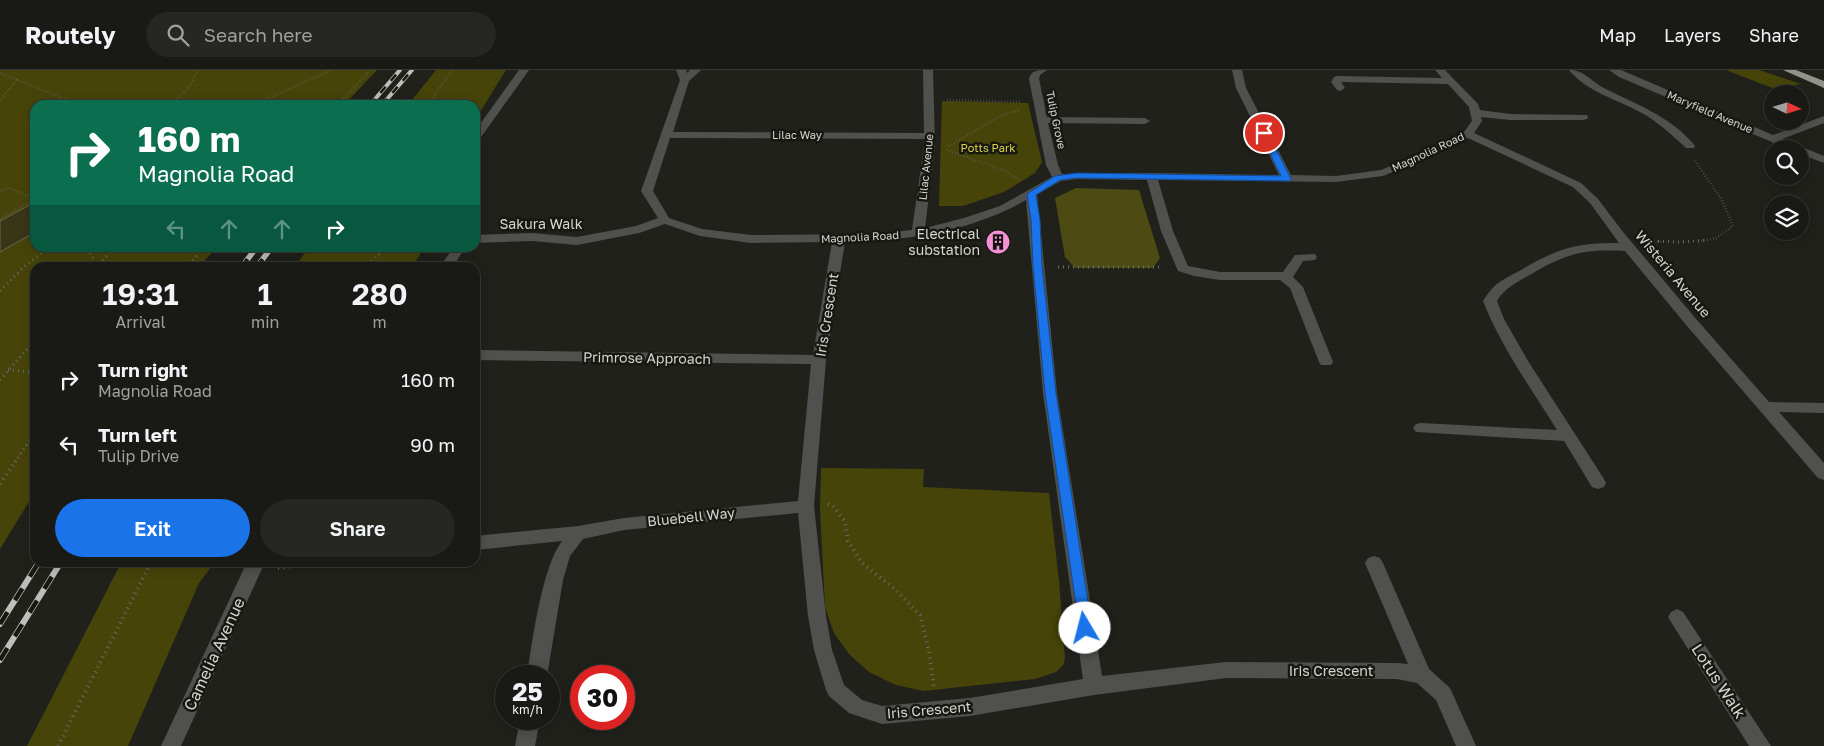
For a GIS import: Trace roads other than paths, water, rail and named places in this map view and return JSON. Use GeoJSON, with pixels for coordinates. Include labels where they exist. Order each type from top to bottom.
{"type":"FeatureCollection","features":[{"type":"Feature","properties":{"kind":"highway"},"geometry":{"type":"LineString","coordinates":[[1788,70],[1824,84]]}},
{"type":"Feature","properties":{"kind":"highway"},"geometry":{"type":"LineString","coordinates":[[1809,70],[1824,75]]}},
{"type":"Feature","properties":{"kind":"street"},"geometry":{"type":"LineString","coordinates":[[480,131],[524,70]]}},
{"type":"Feature","properties":{"kind":"street"},"geometry":{"type":"LineString","coordinates":[[665,220],[647,190],[683,75],[696,70]]}},
{"type":"Feature","properties":{"kind":"street","name":"Lilac Avenue"},"geometry":{"type":"LineString","coordinates":[[918,234],[929,136],[928,70]]}},
{"type":"Feature","properties":{"kind":"street","name":"Tulip Grove"},"geometry":{"type":"LineString","coordinates":[[1042,70],[1035,74],[1034,79],[1052,165],[1058,178]]}},
{"type":"Feature","properties":{"kind":"street"},"geometry":{"type":"LineString","coordinates":[[1230,70],[1237,70],[1241,88],[1287,179]]}},
{"type":"Feature","properties":{"kind":"street"},"geometry":{"type":"LineString","coordinates":[[1440,70],[1474,106],[1476,113],[1510,117],[1583,117]]}},
{"type":"Feature","properties":{"kind":"street"},"geometry":{"type":"LineString","coordinates":[[1574,70],[1596,88],[1643,110],[1662,122],[1690,146]]}},
{"type":"Feature","properties":{"kind":"street","name":"Maryfield Avenue"},"geometry":{"type":"LineString","coordinates":[[1618,73],[1779,140]]}},
{"type":"Feature","properties":{"kind":"street"},"geometry":{"type":"LineString","coordinates":[[1340,88],[1336,82],[1337,79],[1450,81]]}},
{"type":"Feature","properties":{"kind":"street"},"geometry":{"type":"LineString","coordinates":[[1042,111],[1145,121]]}},
{"type":"Feature","properties":{"kind":"street","name":"Magnolia Road"},"geometry":{"type":"LineString","coordinates":[[665,220],[700,232],[751,239],[839,239],[918,234],[968,221],[1004,208],[1058,178],[1077,176],[1151,176],[1336,179],[1383,173],[1442,148],[1468,134],[1477,121],[1476,113]]}},
{"type":"Feature","properties":{"kind":"street"},"geometry":{"type":"LineString","coordinates":[[1774,138],[1824,119]]}},
{"type":"Feature","properties":{"kind":"street","name":"Wisteria Avenue"},"geometry":{"type":"LineString","coordinates":[[1468,134],[1577,185],[1594,201],[1629,247],[1824,474]]}},
{"type":"Feature","properties":{"kind":"street","name":"Lilac Way"},"geometry":{"type":"LineString","coordinates":[[665,135],[929,136]]}},
{"type":"Feature","properties":{"kind":"street","name":"Maryfield Avenue"},"geometry":{"type":"LineString","coordinates":[[1809,153],[1824,160]]}},
{"type":"Feature","properties":{"kind":"street"},"geometry":{"type":"LineString","coordinates":[[1151,176],[1167,231],[1183,268],[1206,274],[1287,276],[1299,258],[1311,257]]}},
{"type":"Feature","properties":{"kind":"street"},"geometry":{"type":"LineString","coordinates":[[1034,192],[1038,266],[1050,393],[1094,686]]}},
{"type":"Feature","properties":{"kind":"street","name":"Sakura Walk"},"geometry":{"type":"LineString","coordinates":[[480,238],[532,238],[578,241],[639,229],[665,220]]}},
{"type":"Feature","properties":{"kind":"street","name":"Iris Crescent"},"geometry":{"type":"LineString","coordinates":[[839,239],[819,360],[806,500],[823,650],[836,690],[856,707],[882,715],[970,707],[1094,686],[1226,670],[1397,671],[1422,674]]}},
{"type":"Feature","properties":{"kind":"street"},"geometry":{"type":"LineString","coordinates":[[1598,483],[1497,320],[1490,301],[1498,288],[1548,259],[1571,250],[1593,246],[1629,247]]}},
{"type":"Feature","properties":{"kind":"street"},"geometry":{"type":"LineString","coordinates":[[1282,276],[1291,281],[1296,287],[1326,362]]}},
{"type":"Feature","properties":{"kind":"street","name":"Primrose Approach"},"geometry":{"type":"LineString","coordinates":[[480,355],[819,360]]}},
{"type":"Feature","properties":{"kind":"street"},"geometry":{"type":"LineString","coordinates":[[1765,406],[1824,408]]}},
{"type":"Feature","properties":{"kind":"street"},"geometry":{"type":"LineString","coordinates":[[1421,428],[1568,436]]}},
{"type":"Feature","properties":{"kind":"street","name":"Bluebell Way"},"geometry":{"type":"LineString","coordinates":[[480,543],[578,533],[624,524],[806,500]]}},
{"type":"Feature","properties":{"kind":"street"},"geometry":{"type":"LineString","coordinates":[[539,665],[554,580],[562,554],[578,533]]}},
{"type":"Feature","properties":{"kind":"street"},"geometry":{"type":"LineString","coordinates":[[1374,563],[1422,674],[1443,694],[1466,746]]}},
{"type":"Feature","properties":{"kind":"street","name":"Camelia Avenue"},"geometry":{"type":"LineString","coordinates":[[171,746],[254,567]]}},
{"type":"Feature","properties":{"kind":"street","name":"Lotus Walk"},"geometry":{"type":"LineString","coordinates":[[1677,617],[1762,746]]}},
{"type":"Feature","properties":{"kind":"street"},"geometry":{"type":"LineString","coordinates":[[525,746],[528,730]]}},
{"type":"Feature","properties":{"kind":"railway"},"geometry":{"type":"LineString","coordinates":[[374,100],[400,70]]}},
{"type":"Feature","properties":{"kind":"railway"},"geometry":{"type":"LineString","coordinates":[[386,100],[412,70]]}},
{"type":"Feature","properties":{"kind":"railway"},"geometry":{"type":"LineString","coordinates":[[246,262],[253,252]]}},
{"type":"Feature","properties":{"kind":"railway"},"geometry":{"type":"LineString","coordinates":[[260,262],[268,252]]}},
{"type":"Feature","properties":{"kind":"railway"},"geometry":{"type":"LineString","coordinates":[[0,624],[36,567]]}},
{"type":"Feature","properties":{"kind":"railway"},"geometry":{"type":"LineString","coordinates":[[0,660],[58,567]]}},
{"type":"Feature","properties":{"kind":"place","name":"Electrical substation"},"geometry":{"type":"Point","coordinates":[998,242]}},
{"type":"Feature","properties":{"kind":"park label","name":"Potts Park"},"geometry":{"type":"Point","coordinates":[988,148]}}]}
